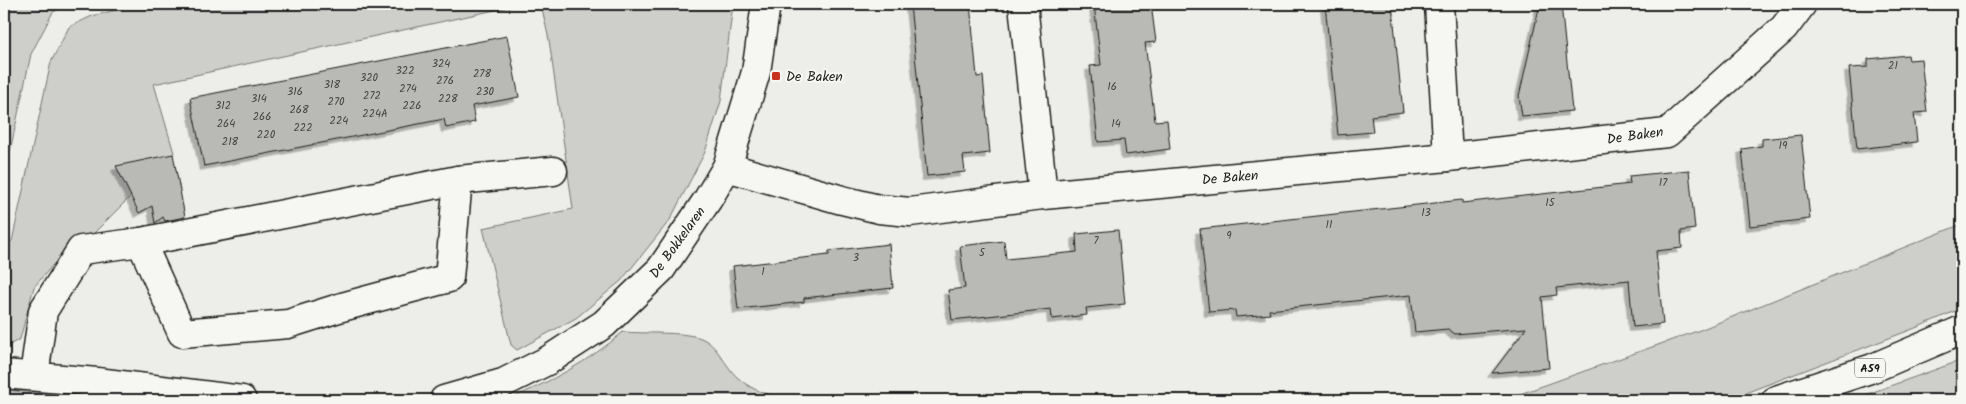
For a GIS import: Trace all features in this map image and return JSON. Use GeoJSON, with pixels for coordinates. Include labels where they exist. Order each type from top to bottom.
{"type":"FeatureCollection","features":[{"type":"Feature","properties":{"kind":"main road","name":"De Bokkelaren"},"geometry":{"type":"LineString","coordinates":[[444,400],[503,382],[547,361],[604,324],[661,269],[727,167],[756,72],[766,4]]}},
{"type":"Feature","properties":{"kind":"main road"},"geometry":{"type":"LineString","coordinates":[[1023,4],[1043,195]]}},
{"type":"Feature","properties":{"kind":"main road"},"geometry":{"type":"LineString","coordinates":[[1439,4],[1448,157]]}},
{"type":"Feature","properties":{"kind":"main road","name":"De Baken"},"geometry":{"type":"LineString","coordinates":[[727,167],[842,200],[880,209],[910,212],[1043,195],[1448,157],[1667,133],[1784,28],[1802,4]]}},
{"type":"Feature","properties":{"kind":"main road"},"geometry":{"type":"LineString","coordinates":[[34,376],[43,311],[81,250],[141,242],[458,180],[552,171]]}},
{"type":"Feature","properties":{"kind":"main road"},"geometry":{"type":"LineString","coordinates":[[141,242],[182,333],[288,324],[342,307],[449,278],[458,180]]}},
{"type":"Feature","properties":{"kind":"main road","name":"A59"},"geometry":{"type":"LineString","coordinates":[[1776,400],[1873,368],[1962,330]]}},
{"type":"Feature","properties":{"kind":"main road"},"geometry":{"type":"LineString","coordinates":[[4,374],[242,400]]}},
{"type":"Feature","properties":{"kind":"shaded area"},"geometry":{"type":"Polygon","coordinates":[[[4,4],[69,4],[53,12],[31,54],[4,179],[4,4]]]}},
{"type":"Feature","properties":{"kind":"shaded area"},"geometry":{"type":"Polygon","coordinates":[[[140,4],[523,4],[154,84],[174,153],[88,239],[58,259],[34,287],[20,339],[4,348],[4,248],[12,241],[51,62],[69,27],[92,16],[140,4]]]}},
{"type":"Feature","properties":{"kind":"shaded area"},"geometry":{"type":"Polygon","coordinates":[[[541,4],[733,4],[721,101],[705,152],[670,220],[621,281],[576,318],[517,350],[511,345],[483,228],[573,209],[549,40],[541,4]]]}},
{"type":"Feature","properties":{"kind":"shaded area"},"geometry":{"type":"Polygon","coordinates":[[[1962,224],[1962,308],[1918,327],[1727,400],[1503,400],[1700,330],[1962,224]]]}},
{"type":"Feature","properties":{"kind":"shaded area"},"geometry":{"type":"Polygon","coordinates":[[[623,332],[673,334],[701,338],[712,345],[741,381],[764,393],[775,396],[1102,400],[507,400],[583,362],[623,332]]]}},
{"type":"Feature","properties":{"kind":"shaded area"},"geometry":{"type":"Polygon","coordinates":[[[1962,360],[1962,400],[1851,400],[1962,360]]]}},
{"type":"Feature","properties":{"kind":"shaded area"},"geometry":{"type":"Polygon","coordinates":[[[4,390],[112,400],[4,400],[4,390]]]}},
{"type":"Feature","properties":{"kind":"building"},"geometry":{"type":"Polygon","coordinates":[[[910,4],[970,4],[977,77],[983,76],[990,153],[963,156],[965,172],[927,176],[910,4]]]}},
{"type":"Feature","properties":{"kind":"building"},"geometry":{"type":"Polygon","coordinates":[[[1094,4],[1151,4],[1156,42],[1145,43],[1155,121],[1167,120],[1170,149],[1126,155],[1124,140],[1098,142],[1090,66],[1101,65],[1094,4]]]}},
{"type":"Feature","properties":{"kind":"building"},"geometry":{"type":"Polygon","coordinates":[[[1325,4],[1392,4],[1403,112],[1371,116],[1373,132],[1338,135],[1325,4]]]}},
{"type":"Feature","properties":{"kind":"building"},"geometry":{"type":"Polygon","coordinates":[[[1540,4],[1561,4],[1572,111],[1522,116],[1519,96],[1540,4]]]}},
{"type":"Feature","properties":{"kind":"building"},"geometry":{"type":"Polygon","coordinates":[[[507,36],[519,97],[472,106],[475,122],[446,128],[444,119],[204,166],[190,98],[507,36]]]}},
{"type":"Feature","properties":{"kind":"building"},"geometry":{"type":"Polygon","coordinates":[[[1908,55],[1909,60],[1921,59],[1927,112],[1914,113],[1917,142],[1857,149],[1849,68],[1868,67],[1868,59],[1908,55]]]}},
{"type":"Feature","properties":{"kind":"building"},"geometry":{"type":"Polygon","coordinates":[[[1801,135],[1810,219],[1750,226],[1742,149],[1762,146],[1762,139],[1801,135]]]}},
{"type":"Feature","properties":{"kind":"building"},"geometry":{"type":"Polygon","coordinates":[[[173,154],[185,217],[165,221],[163,217],[155,223],[152,206],[139,213],[116,166],[173,154]]]}},
{"type":"Feature","properties":{"kind":"building"},"geometry":{"type":"Polygon","coordinates":[[[1689,170],[1695,229],[1681,231],[1682,248],[1656,251],[1663,324],[1633,327],[1629,280],[1556,288],[1557,295],[1542,297],[1549,368],[1492,373],[1526,328],[1455,334],[1448,329],[1415,332],[1411,295],[1269,310],[1270,314],[1236,317],[1235,310],[1209,312],[1200,229],[1462,200],[1462,203],[1630,184],[1629,176],[1689,170]]]}},
{"type":"Feature","properties":{"kind":"building"},"geometry":{"type":"Polygon","coordinates":[[[1118,230],[1125,304],[1086,308],[1087,315],[1052,319],[1051,309],[952,320],[948,290],[965,288],[960,246],[1004,241],[1006,259],[1077,252],[1076,234],[1118,230]]]}},
{"type":"Feature","properties":{"kind":"building"},"geometry":{"type":"Polygon","coordinates":[[[889,244],[893,288],[804,298],[804,302],[738,309],[733,266],[829,255],[829,251],[889,244]]]}},
{"type":"Feature","properties":{"kind":"place","name":"De Baken"},"geometry":{"type":"Point","coordinates":[776,76]}}]}
